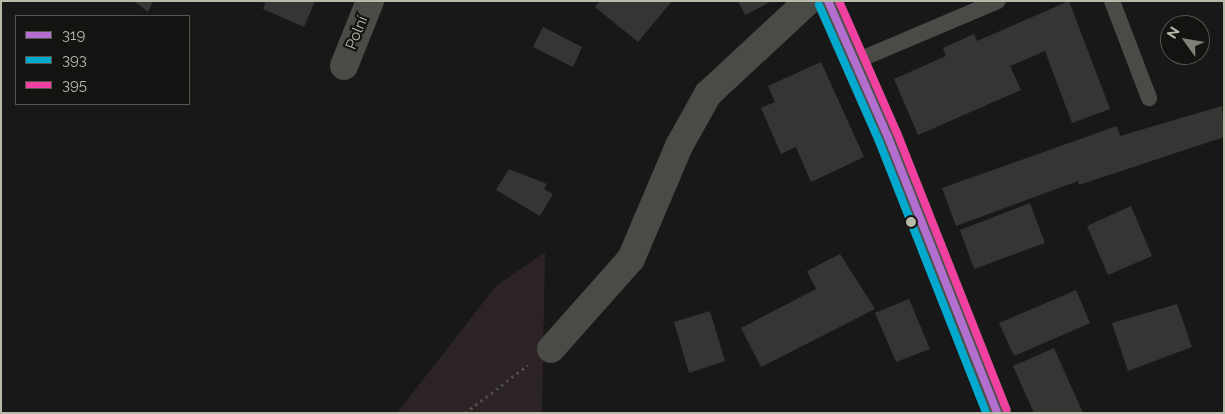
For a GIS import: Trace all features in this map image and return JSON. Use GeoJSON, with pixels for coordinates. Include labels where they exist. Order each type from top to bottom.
{"type":"FeatureCollection","features":[{"type":"Feature","properties":{"kind":"main road"},"geometry":{"type":"LineString","coordinates":[[828,1],[997,413]]}},
{"type":"Feature","properties":{"kind":"street","name":"Polní"},"geometry":{"type":"LineString","coordinates":[[344,66],[370,1]]}},
{"type":"Feature","properties":{"kind":"street"},"geometry":{"type":"LineString","coordinates":[[551,349],[631,259],[679,146],[708,94],[808,1]]}},
{"type":"Feature","properties":{"kind":"lane"},"geometry":{"type":"LineString","coordinates":[[854,62],[998,1]]}},
{"type":"Feature","properties":{"kind":"lane"},"geometry":{"type":"LineString","coordinates":[[1112,1],[1149,98]]}},
{"type":"Feature","properties":{"kind":"path"},"geometry":{"type":"LineString","coordinates":[[464,413],[551,349]]}},
{"type":"Feature","properties":{"kind":"shaded area"},"geometry":{"type":"Polygon","coordinates":[[[545,252],[542,413],[397,413],[496,286],[545,252]]]}},
{"type":"Feature","properties":{"kind":"building"},"geometry":{"type":"Polygon","coordinates":[[[134,1],[153,1],[148,12],[134,1]]]}},
{"type":"Feature","properties":{"kind":"building"},"geometry":{"type":"Polygon","coordinates":[[[266,1],[315,1],[304,27],[263,9],[266,1]]]}},
{"type":"Feature","properties":{"kind":"building"},"geometry":{"type":"Polygon","coordinates":[[[600,1],[672,1],[638,42],[595,7],[600,1]]]}},
{"type":"Feature","properties":{"kind":"building"},"geometry":{"type":"Polygon","coordinates":[[[738,1],[772,1],[745,15],[738,1]]]}},
{"type":"Feature","properties":{"kind":"building"},"geometry":{"type":"Polygon","coordinates":[[[1069,1],[1110,109],[1072,123],[1045,51],[1010,66],[1021,90],[918,135],[894,79],[946,56],[943,48],[974,34],[977,41],[1069,1]]]}},
{"type":"Feature","properties":{"kind":"building"},"geometry":{"type":"Polygon","coordinates":[[[543,27],[582,47],[573,67],[533,47],[543,27]]]}},
{"type":"Feature","properties":{"kind":"building"},"geometry":{"type":"Polygon","coordinates":[[[821,62],[864,157],[811,182],[796,147],[781,154],[761,108],[775,102],[768,86],[821,62]]]}},
{"type":"Feature","properties":{"kind":"building"},"geometry":{"type":"Polygon","coordinates":[[[1222,106],[1224,137],[1079,185],[1078,181],[956,226],[942,188],[1117,126],[1120,136],[1222,106]]]}},
{"type":"Feature","properties":{"kind":"building"},"geometry":{"type":"Polygon","coordinates":[[[509,169],[547,184],[544,189],[553,194],[540,216],[496,190],[509,169]]]}},
{"type":"Feature","properties":{"kind":"building"},"geometry":{"type":"Polygon","coordinates":[[[1030,203],[1045,243],[974,269],[960,230],[1030,203]]]}},
{"type":"Feature","properties":{"kind":"building"},"geometry":{"type":"Polygon","coordinates":[[[1131,206],[1152,256],[1108,275],[1087,226],[1131,206]]]}},
{"type":"Feature","properties":{"kind":"building"},"geometry":{"type":"Polygon","coordinates":[[[840,254],[875,309],[761,367],[741,328],[816,289],[807,271],[840,254]]]}},
{"type":"Feature","properties":{"kind":"building"},"geometry":{"type":"Polygon","coordinates":[[[1076,290],[1090,323],[1014,356],[999,323],[1076,290]]]}},
{"type":"Feature","properties":{"kind":"building"},"geometry":{"type":"Polygon","coordinates":[[[909,299],[930,349],[896,362],[875,313],[909,299]]]}},
{"type":"Feature","properties":{"kind":"building"},"geometry":{"type":"Polygon","coordinates":[[[1177,304],[1192,347],[1128,371],[1112,323],[1177,304]]]}},
{"type":"Feature","properties":{"kind":"building"},"geometry":{"type":"Polygon","coordinates":[[[710,311],[725,361],[689,373],[674,322],[710,311]]]}},
{"type":"Feature","properties":{"kind":"building"},"geometry":{"type":"Polygon","coordinates":[[[1054,348],[1083,413],[1034,413],[1013,366],[1054,348]]]}},
{"type":"Feature","properties":{"kind":"transit line","name":"319"},"geometry":{"type":"LineString","coordinates":[[828,1],[888,137],[997,413]]}},
{"type":"Feature","properties":{"kind":"transit line","name":"395"},"geometry":{"type":"LineString","coordinates":[[839,1],[897,133],[1006,409]]}},
{"type":"Feature","properties":{"kind":"transit line","name":"393"},"geometry":{"type":"LineString","coordinates":[[819,5],[879,141],[986,413]]}}]}
